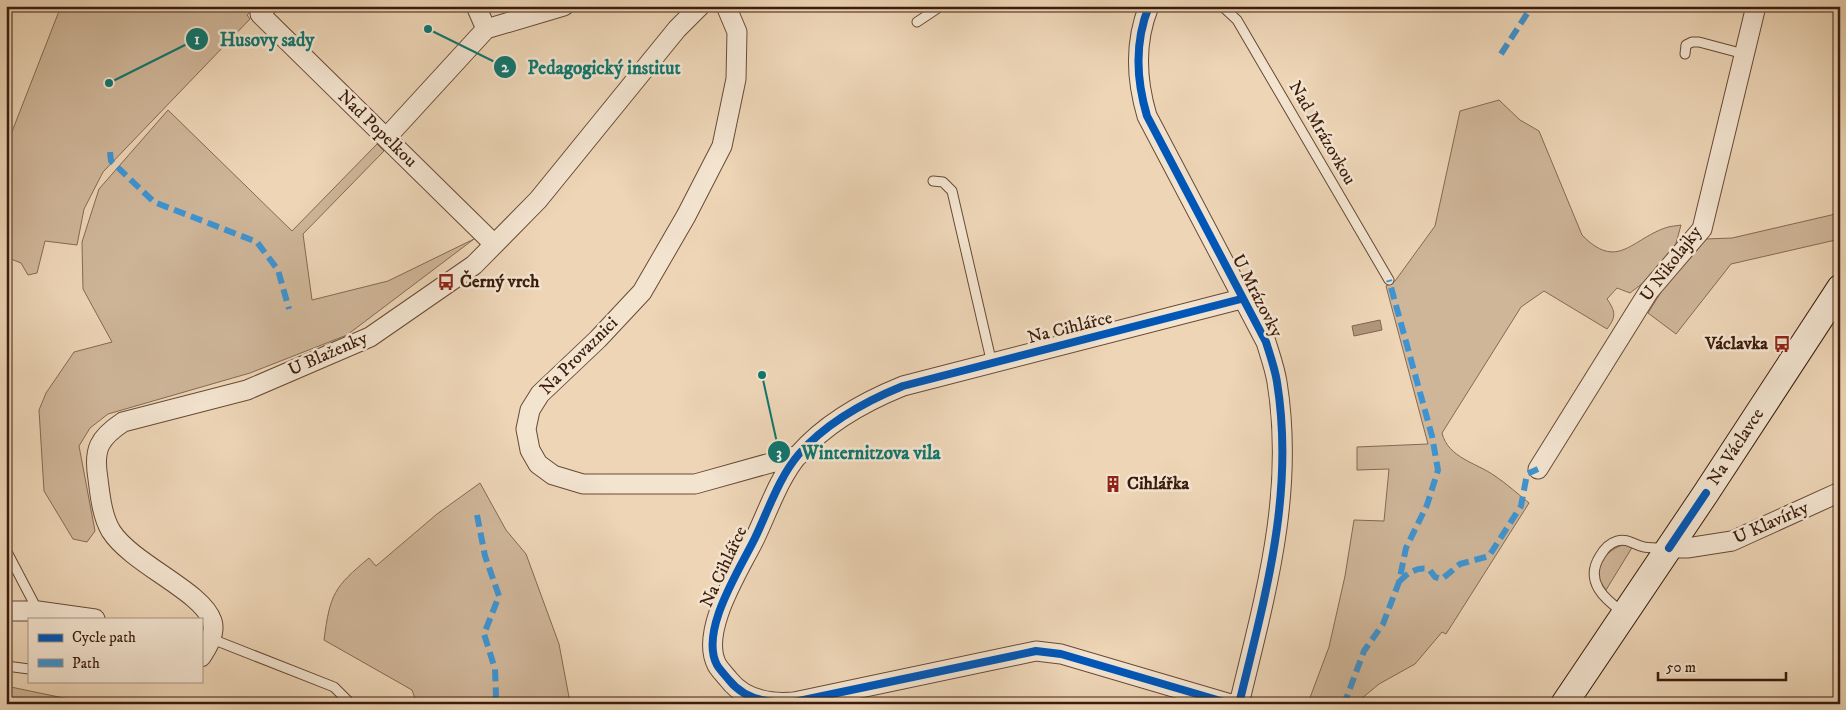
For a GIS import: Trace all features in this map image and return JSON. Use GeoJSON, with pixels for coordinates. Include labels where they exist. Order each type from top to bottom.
{"type":"FeatureCollection","features":[{"type":"Feature","properties":{"kind":"street"},"geometry":{"type":"LineString","coordinates":[[476,6],[486,29]]}},
{"type":"Feature","properties":{"kind":"street"},"geometry":{"type":"LineString","coordinates":[[386,138],[486,29],[564,6]]}},
{"type":"Feature","properties":{"kind":"street","name":"U Blaženky"},"geometry":{"type":"LineString","coordinates":[[212,639],[213,623],[204,606],[125,549],[110,530],[101,502],[95,463],[98,447],[106,433],[123,422],[247,390],[370,337],[474,264],[538,200],[676,29],[700,6]]}},
{"type":"Feature","properties":{"kind":"street","name":"Na Provaznici"},"geometry":{"type":"LineString","coordinates":[[726,6],[737,32],[736,80],[722,146],[686,216],[642,292],[598,340],[540,394],[530,410],[526,429],[530,450],[538,464],[553,475],[583,484],[695,484],[799,455]]}},
{"type":"Feature","properties":{"kind":"street","name":"U Mrázovky"},"geometry":{"type":"LineString","coordinates":[[1149,6],[1139,38],[1137,62],[1145,109],[1241,299],[1266,342],[1277,380],[1282,424],[1283,473],[1275,552],[1239,704]]}},
{"type":"Feature","properties":{"kind":"street","name":"U Nikolajky"},"geometry":{"type":"LineString","coordinates":[[1538,470],[1649,291],[1702,230],[1756,6]]}},
{"type":"Feature","properties":{"kind":"street","name":"Nad Popelkou"},"geometry":{"type":"LineString","coordinates":[[263,10],[386,138],[494,244]]}},
{"type":"Feature","properties":{"kind":"street","name":"Na Václavce"},"geometry":{"type":"LineString","coordinates":[[1564,704],[1840,288]]}},
{"type":"Feature","properties":{"kind":"street","name":"Na Cihlářce"},"geometry":{"type":"LineString","coordinates":[[1231,704],[1061,654],[1036,651],[794,702],[775,703],[758,700],[734,686],[716,664],[713,642],[716,617],[771,504],[799,455],[831,427],[864,404],[903,386],[1241,299]]}},
{"type":"Feature","properties":{"kind":"street","name":"U Klavírky"},"geometry":{"type":"LineString","coordinates":[[1669,548],[1687,548],[1732,541],[1840,492]]}},
{"type":"Feature","properties":{"kind":"street"},"geometry":{"type":"LineString","coordinates":[[6,611],[38,611],[88,618]]}},
{"type":"Feature","properties":{"kind":"street"},"geometry":{"type":"LineString","coordinates":[[202,654],[212,639]]}},
{"type":"Feature","properties":{"kind":"lane"},"geometry":{"type":"LineString","coordinates":[[917,22],[941,6]]}},
{"type":"Feature","properties":{"kind":"lane","name":"Nad Mrázovkou"},"geometry":{"type":"LineString","coordinates":[[1222,6],[1237,20],[1389,280]]}},
{"type":"Feature","properties":{"kind":"lane"},"geometry":{"type":"LineString","coordinates":[[1684,54],[1686,45],[1692,42],[1700,42],[1744,54]]}},
{"type":"Feature","properties":{"kind":"lane"},"geometry":{"type":"LineString","coordinates":[[933,181],[942,182],[952,191],[992,364]]}},
{"type":"Feature","properties":{"kind":"lane"},"geometry":{"type":"LineString","coordinates":[[1624,613],[1606,600],[1597,586],[1594,572],[1600,557],[1611,544],[1618,540],[1630,541],[1642,547],[1669,548]]}},
{"type":"Feature","properties":{"kind":"lane"},"geometry":{"type":"LineString","coordinates":[[6,550],[38,611]]}},
{"type":"Feature","properties":{"kind":"lane"},"geometry":{"type":"LineString","coordinates":[[212,639],[334,688],[351,704]]}},
{"type":"Feature","properties":{"kind":"lane"},"geometry":{"type":"LineString","coordinates":[[6,666],[28,669]]}},
{"type":"Feature","properties":{"kind":"shaded area"},"geometry":{"type":"Polygon","coordinates":[[[61,6],[256,6],[247,15],[250,19],[103,172],[84,209],[77,245],[45,241],[37,273],[28,275],[21,263],[6,257],[6,147],[61,6]]]}},
{"type":"Feature","properties":{"kind":"shaded area"},"geometry":{"type":"Polygon","coordinates":[[[1499,100],[1520,120],[1539,131],[1582,235],[1594,246],[1605,251],[1615,252],[1624,250],[1653,233],[1671,226],[1681,225],[1675,247],[1643,283],[1630,293],[1617,288],[1607,299],[1614,314],[1607,329],[1544,291],[1521,307],[1442,433],[1450,448],[1457,454],[1488,471],[1529,503],[1446,634],[1442,632],[1415,664],[1379,684],[1355,704],[1308,703],[1329,647],[1345,576],[1354,520],[1384,521],[1389,469],[1357,470],[1357,447],[1428,444],[1386,286],[1395,281],[1435,226],[1460,111],[1499,100]]]}},
{"type":"Feature","properties":{"kind":"shaded area"},"geometry":{"type":"Polygon","coordinates":[[[168,110],[292,231],[377,144],[384,151],[303,234],[312,300],[388,281],[474,239],[347,335],[250,373],[108,414],[90,428],[79,446],[95,531],[87,542],[73,539],[44,491],[39,410],[46,393],[74,352],[112,342],[83,289],[82,242],[99,189],[168,110]]]}},
{"type":"Feature","properties":{"kind":"shaded area"},"geometry":{"type":"Polygon","coordinates":[[[1840,213],[1840,239],[1731,264],[1676,334],[1648,313],[1680,262],[1705,239],[1732,238],[1840,213]]]}},
{"type":"Feature","properties":{"kind":"shaded area"},"geometry":{"type":"Polygon","coordinates":[[[1380,320],[1382,330],[1354,336],[1352,326],[1380,320]]]}},
{"type":"Feature","properties":{"kind":"shaded area"},"geometry":{"type":"Polygon","coordinates":[[[480,483],[506,530],[526,554],[559,644],[569,697],[575,704],[417,704],[412,690],[324,640],[332,601],[348,577],[369,558],[376,566],[437,514],[480,483]]]}},
{"type":"Feature","properties":{"kind":"shaded area"},"geometry":{"type":"Polygon","coordinates":[[[1627,544],[1633,546],[1606,590],[1598,576],[1601,561],[1608,553],[1627,544]]]}},
{"type":"Feature","properties":{"kind":"shaded area"},"geometry":{"type":"Polygon","coordinates":[[[6,686],[83,702],[88,704],[6,704],[6,686]]]}},
{"type":"Feature","properties":{"kind":"marked path"},"geometry":{"type":"LineString","coordinates":[[1501,54],[1532,6]]}},
{"type":"Feature","properties":{"kind":"marked path"},"geometry":{"type":"LineString","coordinates":[[110,152],[111,161],[154,202],[257,242],[278,270],[289,309]]}},
{"type":"Feature","properties":{"kind":"marked path"},"geometry":{"type":"LineString","coordinates":[[1341,704],[1346,699],[1364,651],[1383,624],[1399,582],[1406,548],[1427,505],[1438,470],[1432,436],[1389,280]]}},
{"type":"Feature","properties":{"kind":"marked path"},"geometry":{"type":"LineString","coordinates":[[1399,582],[1412,571],[1420,569],[1429,569],[1435,577],[1442,579],[1460,564],[1489,556],[1521,506],[1527,474],[1538,469]]}},
{"type":"Feature","properties":{"kind":"marked path"},"geometry":{"type":"LineString","coordinates":[[477,515],[485,556],[499,596],[484,634],[495,669],[496,696],[493,704]]}},
{"type":"Feature","properties":{"kind":"cycle path"},"geometry":{"type":"LineString","coordinates":[[1149,6],[1141,34],[1138,61],[1143,102],[1147,116],[1266,342],[1277,382],[1282,424],[1280,505],[1267,584],[1239,704]]}},
{"type":"Feature","properties":{"kind":"cycle path"},"geometry":{"type":"LineString","coordinates":[[1231,704],[1061,654],[1036,651],[794,702],[767,701],[750,696],[735,687],[721,671],[713,651],[713,635],[724,600],[755,538],[774,494],[792,463],[821,432],[847,414],[903,386],[1241,299]]}},
{"type":"Feature","properties":{"kind":"cycle path"},"geometry":{"type":"LineString","coordinates":[[1669,548],[1706,493]]}},
{"type":"Feature","properties":{"kind":"place","name":"Pedagogický institut"},"geometry":{"type":"Point","coordinates":[428,29]}},
{"type":"Feature","properties":{"kind":"place","name":"Husovy sady"},"geometry":{"type":"Point","coordinates":[109,83]}},
{"type":"Feature","properties":{"kind":"place","name":"Černý vrch"},"geometry":{"type":"Point","coordinates":[446,282]}},
{"type":"Feature","properties":{"kind":"place","name":"Václavka"},"geometry":{"type":"Point","coordinates":[1782,344]}},
{"type":"Feature","properties":{"kind":"place","name":"Winternitzova vila"},"geometry":{"type":"Point","coordinates":[762,375]}},
{"type":"Feature","properties":{"kind":"place","name":"Cihlářka"},"geometry":{"type":"Point","coordinates":[1113,484]}}]}
